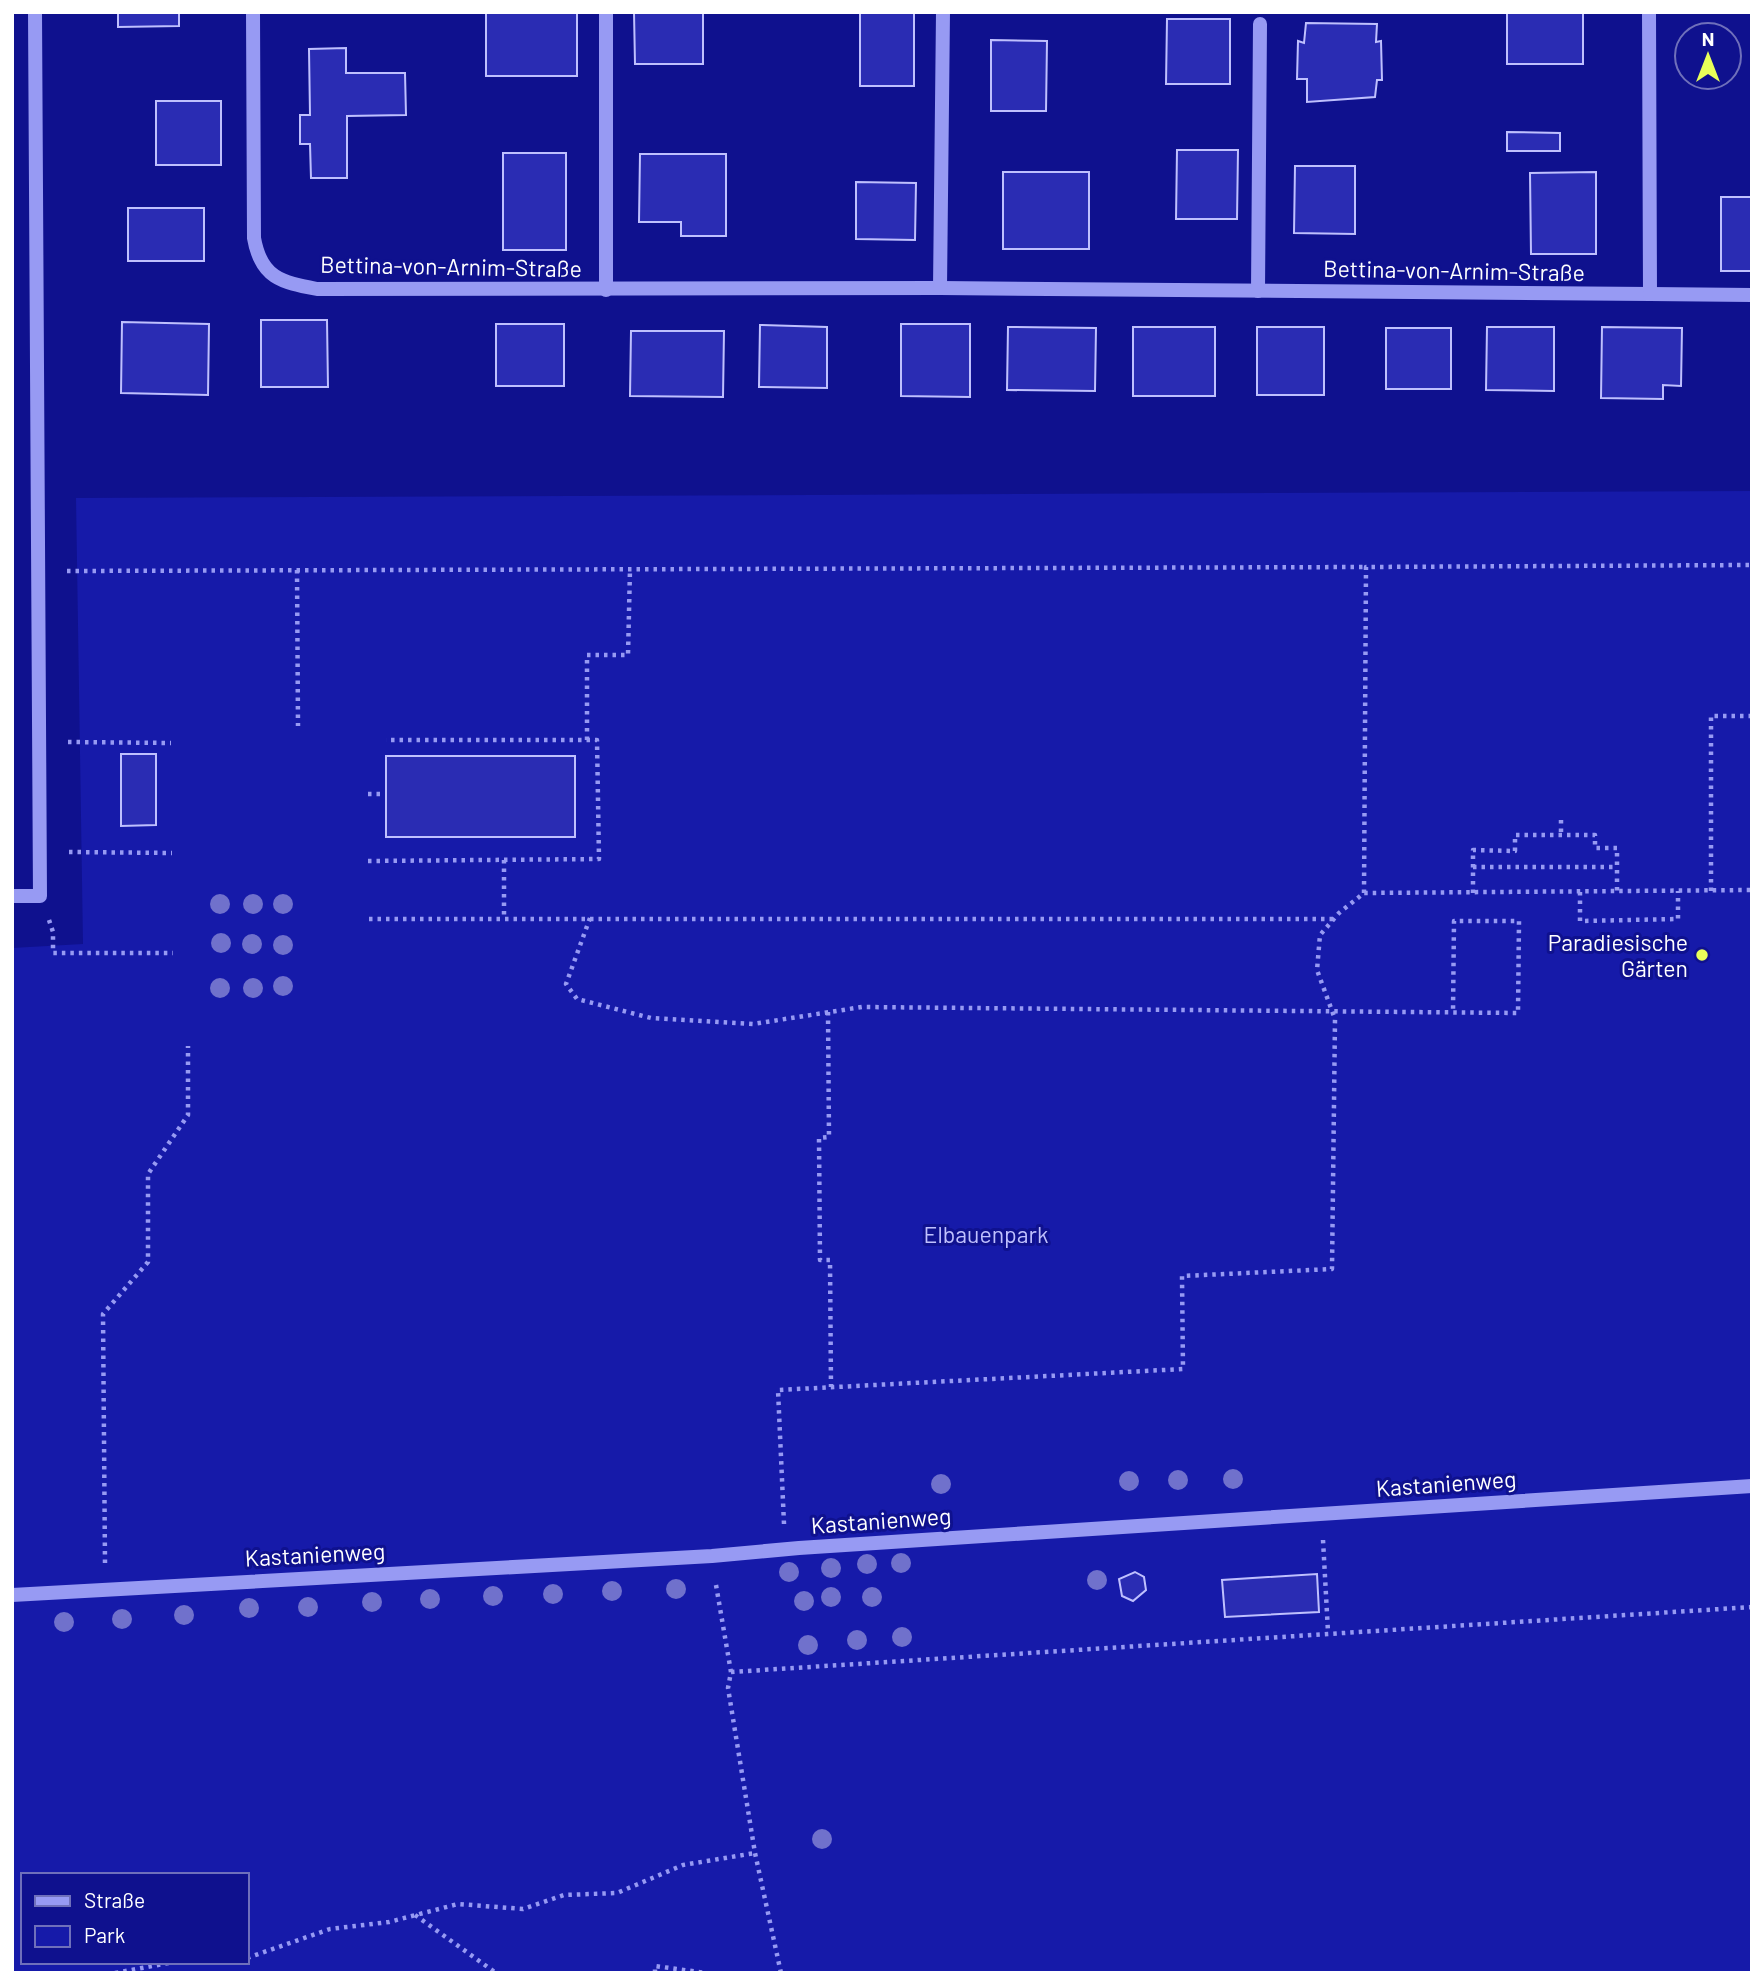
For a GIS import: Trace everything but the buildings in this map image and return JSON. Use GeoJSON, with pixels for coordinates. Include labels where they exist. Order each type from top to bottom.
{"type":"FeatureCollection","features":[{"type":"Feature","properties":{"kind":"street"},"geometry":{"type":"LineString","coordinates":[[12,896],[40,896],[35,12]]}},
{"type":"Feature","properties":{"kind":"street","name":"Bettina-von-Arnim-Straße"},"geometry":{"type":"LineString","coordinates":[[253,12],[254,238],[261,263],[267,271],[293,284],[317,289],[940,288],[1752,295]]}},
{"type":"Feature","properties":{"kind":"street","name":"Bettina-von-Arnim-Straße"},"geometry":{"type":"LineString","coordinates":[[606,12],[606,290]]}},
{"type":"Feature","properties":{"kind":"street"},"geometry":{"type":"LineString","coordinates":[[940,288],[943,12]]}},
{"type":"Feature","properties":{"kind":"street"},"geometry":{"type":"LineString","coordinates":[[1649,12],[1650,294]]}},
{"type":"Feature","properties":{"kind":"street"},"geometry":{"type":"LineString","coordinates":[[1258,291],[1260,24]]}},
{"type":"Feature","properties":{"kind":"street","name":"Kastanienweg"},"geometry":{"type":"LineString","coordinates":[[12,1595],[712,1556],[1752,1486]]}},
{"type":"Feature","properties":{"kind":"path"},"geometry":{"type":"LineString","coordinates":[[38,571],[1752,565]]}},
{"type":"Feature","properties":{"kind":"path"},"geometry":{"type":"LineString","coordinates":[[1364,893],[1366,567]]}},
{"type":"Feature","properties":{"kind":"path"},"geometry":{"type":"LineString","coordinates":[[587,740],[587,655],[628,655],[630,569]]}},
{"type":"Feature","properties":{"kind":"path"},"geometry":{"type":"LineString","coordinates":[[297,570],[298,726]]}},
{"type":"Feature","properties":{"kind":"path"},"geometry":{"type":"LineString","coordinates":[[1711,891],[1711,716],[1752,716]]}},
{"type":"Feature","properties":{"kind":"path"},"geometry":{"type":"LineString","coordinates":[[368,862],[599,859],[597,740],[386,740]]}},
{"type":"Feature","properties":{"kind":"path"},"geometry":{"type":"LineString","coordinates":[[39,741],[171,743]]}},
{"type":"Feature","properties":{"kind":"path"},"geometry":{"type":"LineString","coordinates":[[368,794],[385,794]]}},
{"type":"Feature","properties":{"kind":"path"},"geometry":{"type":"LineString","coordinates":[[1561,820],[1561,835]]}},
{"type":"Feature","properties":{"kind":"path"},"geometry":{"type":"LineString","coordinates":[[1473,892],[1473,850],[1515,851],[1515,835],[1595,835],[1595,848],[1617,848],[1617,892]]}},
{"type":"Feature","properties":{"kind":"path"},"geometry":{"type":"LineString","coordinates":[[40,851],[172,853]]}},
{"type":"Feature","properties":{"kind":"path"},"geometry":{"type":"LineString","coordinates":[[504,860],[504,918]]}},
{"type":"Feature","properties":{"kind":"path"},"geometry":{"type":"LineString","coordinates":[[1473,867],[1617,867]]}},
{"type":"Feature","properties":{"kind":"path"},"geometry":{"type":"LineString","coordinates":[[785,1549],[778,1390],[1183,1369],[1182,1276],[1332,1269],[1335,1019],[1317,970],[1320,935],[1333,919],[1364,893],[1752,890]]}},
{"type":"Feature","properties":{"kind":"path"},"geometry":{"type":"LineString","coordinates":[[1580,892],[1580,921],[1678,919],[1678,891]]}},
{"type":"Feature","properties":{"kind":"path"},"geometry":{"type":"LineString","coordinates":[[590,918],[566,984],[577,999],[651,1018],[753,1024],[862,1007],[1518,1013],[1519,921],[1454,921],[1453,1012]]}},
{"type":"Feature","properties":{"kind":"path"},"geometry":{"type":"LineString","coordinates":[[369,919],[1333,919]]}},
{"type":"Feature","properties":{"kind":"path"},"geometry":{"type":"LineString","coordinates":[[53,932],[53,953],[173,953]]}},
{"type":"Feature","properties":{"kind":"path"},"geometry":{"type":"LineString","coordinates":[[828,1012],[829,1137],[819,1138],[820,1260],[830,1260],[831,1387]]}},
{"type":"Feature","properties":{"kind":"path"},"geometry":{"type":"LineString","coordinates":[[105,1588],[103,1314],[148,1262],[148,1174],[188,1115],[188,1046]]}},
{"type":"Feature","properties":{"kind":"path"},"geometry":{"type":"LineString","coordinates":[[1321,1514],[1328,1632]]}},
{"type":"Feature","properties":{"kind":"path"},"geometry":{"type":"LineString","coordinates":[[712,1556],[731,1672],[728,1688],[755,1853],[781,1973]]}},
{"type":"Feature","properties":{"kind":"path"},"geometry":{"type":"LineString","coordinates":[[731,1672],[1752,1607]]}},
{"type":"Feature","properties":{"kind":"path"},"geometry":{"type":"LineString","coordinates":[[248,1958],[330,1928],[389,1922],[458,1904],[523,1909],[564,1895],[617,1893],[683,1865],[755,1853]]}},
{"type":"Feature","properties":{"kind":"path"},"geometry":{"type":"LineString","coordinates":[[415,1915],[496,1973]]}},
{"type":"Feature","properties":{"kind":"path"},"geometry":{"type":"LineString","coordinates":[[115,1973],[163,1964]]}},
{"type":"Feature","properties":{"kind":"path"},"geometry":{"type":"LineString","coordinates":[[655,1973],[656,1966],[706,1973]]}},
{"type":"Feature","properties":{"kind":"green space","name":"Elbauenpark"},"geometry":{"type":"Polygon","coordinates":[[[1752,491],[1752,1973],[12,1973],[12,948],[83,944],[76,498],[1752,491]]]}},
{"type":"Feature","properties":{"kind":"place","name":"Paradiesische Gärten"},"geometry":{"type":"Point","coordinates":[1702,955]}}]}
